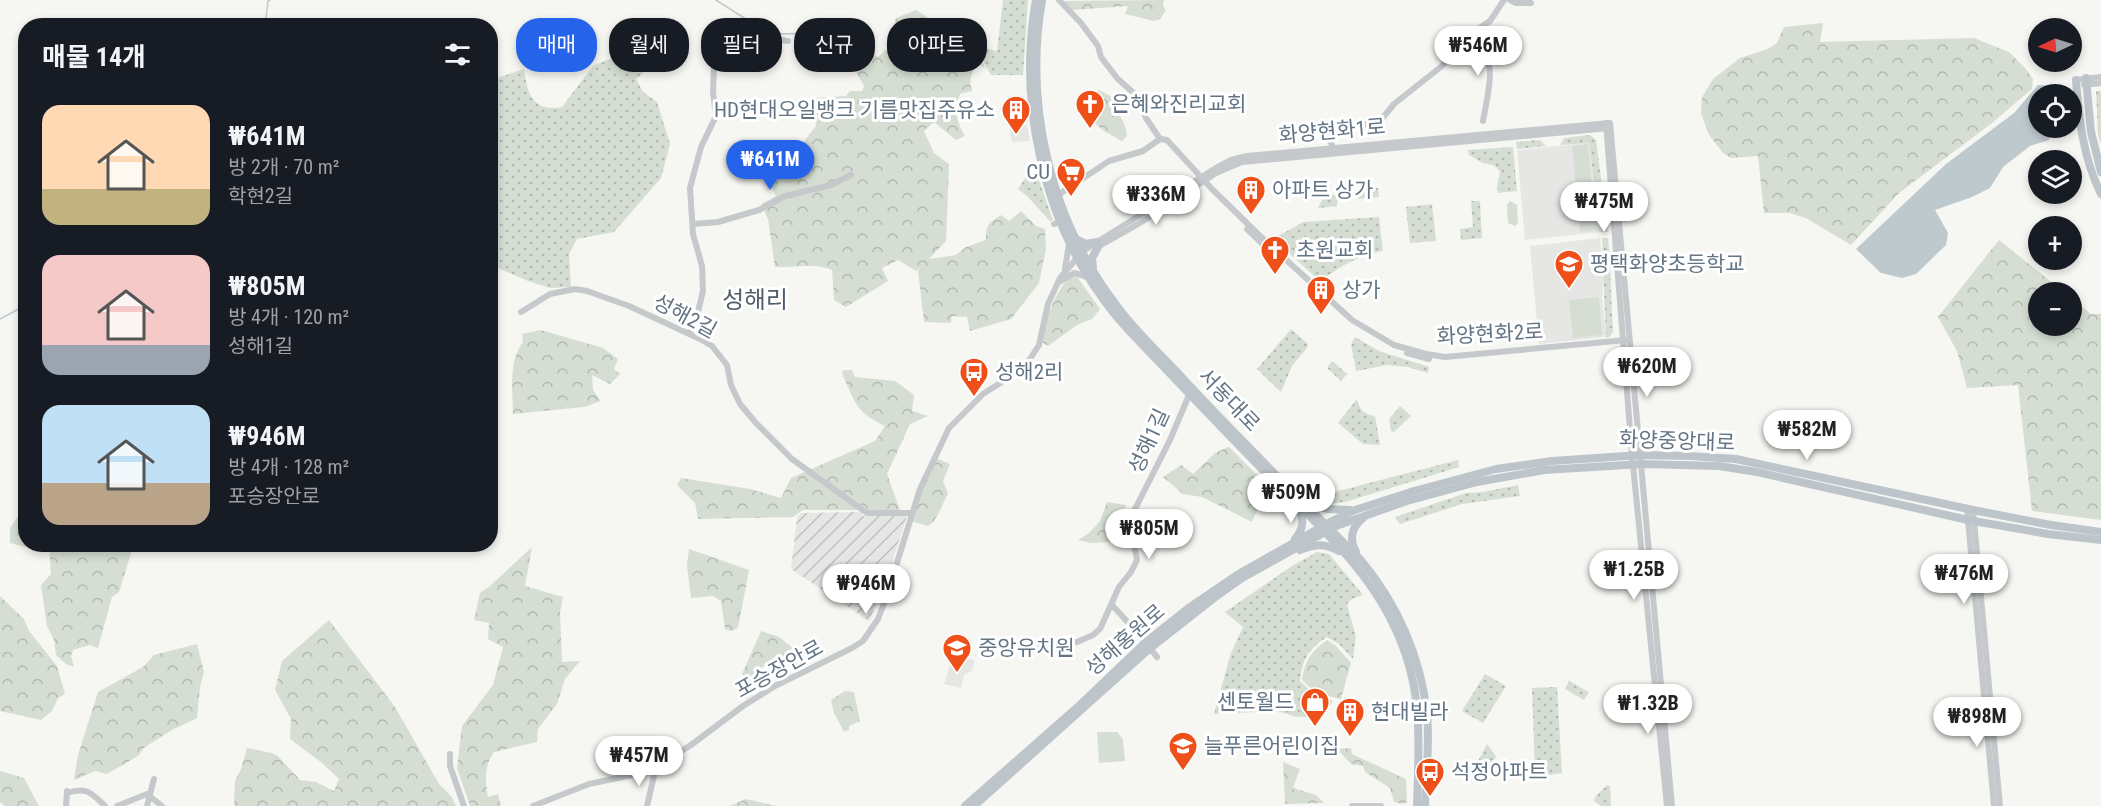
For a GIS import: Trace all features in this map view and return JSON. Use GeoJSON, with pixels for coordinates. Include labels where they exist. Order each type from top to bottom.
{"type":"FeatureCollection","features":[{"type":"Feature","properties":{"kind":"main road","name":"서동대로"},"geometry":{"type":"LineString","coordinates":[[1036,0],[1030,57],[1033,103],[1042,165],[1057,223],[1071,238]]}},
{"type":"Feature","properties":{"kind":"main road","name":"서동대로"},"geometry":{"type":"LineString","coordinates":[[1042,0],[1037,48],[1039,107],[1045,149],[1071,238],[1080,257],[1121,322],[1189,395],[1301,503]]}},
{"type":"Feature","properties":{"kind":"main road"},"geometry":{"type":"LineString","coordinates":[[2086,81],[2091,132],[2101,172]]}},
{"type":"Feature","properties":{"kind":"main road"},"geometry":{"type":"LineString","coordinates":[[2076,82],[2084,144],[2091,173],[2101,194]]}},
{"type":"Feature","properties":{"kind":"main road"},"geometry":{"type":"LineString","coordinates":[[1071,238],[1083,244],[1098,245],[1092,258],[1091,274]]}},
{"type":"Feature","properties":{"kind":"main road","name":"서동대로"},"geometry":{"type":"LineString","coordinates":[[1091,274],[1136,330],[1325,528],[1360,559],[1395,609],[1421,678],[1427,732],[1425,806]]}},
{"type":"Feature","properties":{"kind":"main road","name":"화양중앙대로"},"geometry":{"type":"LineString","coordinates":[[1325,528],[1355,510],[1414,491],[1496,470],[1552,461],[1637,455],[1736,459],[1970,510],[2101,532]]}},
{"type":"Feature","properties":{"kind":"main road","name":"화양중앙대로"},"geometry":{"type":"LineString","coordinates":[[1325,528],[1365,517],[1407,501],[1521,473],[1637,464],[1719,466],[1757,472],[1971,520],[2048,534],[2101,540]]}},
{"type":"Feature","properties":{"kind":"main road"},"geometry":{"type":"LineString","coordinates":[[1291,544],[1303,528],[1301,503],[1327,509],[1355,510]]}},
{"type":"Feature","properties":{"kind":"main road"},"geometry":{"type":"LineString","coordinates":[[1360,559],[1353,547],[1352,535],[1355,527],[1365,517]]}},
{"type":"Feature","properties":{"kind":"main road","name":"서동대로"},"geometry":{"type":"LineString","coordinates":[[1325,528],[1366,580],[1390,618],[1412,674],[1419,722],[1417,806]]}},
{"type":"Feature","properties":{"kind":"main road","name":"성해홍원로"},"geometry":{"type":"LineString","coordinates":[[965,806],[1212,591],[1291,544],[1325,528]]}},
{"type":"Feature","properties":{"kind":"main road","name":"성해홍원로"},"geometry":{"type":"LineString","coordinates":[[974,806],[1148,646],[1214,598],[1325,528]]}},
{"type":"Feature","properties":{"kind":"main road"},"geometry":{"type":"LineString","coordinates":[[1271,562],[1319,544],[1329,546],[1346,555]]}},
{"type":"Feature","properties":{"kind":"street","name":"화양현화2로"},"geometry":{"type":"LineString","coordinates":[[1059,0],[1081,23],[1098,46],[1101,57],[1117,78],[1139,98],[1146,118],[1160,139],[1167,140],[1256,238],[1347,321],[1376,340],[1428,359],[1442,360],[1627,342]]}},
{"type":"Feature","properties":{"kind":"street"},"geometry":{"type":"LineString","coordinates":[[1333,148],[1329,138],[1332,133],[1340,127],[1359,126],[1381,120],[1394,104],[1442,66],[1463,39],[1490,21],[1504,0]]}},
{"type":"Feature","properties":{"kind":"street"},"geometry":{"type":"LineString","coordinates":[[1510,0],[1524,4],[1531,3]]}},
{"type":"Feature","properties":{"kind":"street"},"geometry":{"type":"LineString","coordinates":[[1476,31],[1488,51],[1490,63],[1490,81],[1483,121]]}},
{"type":"Feature","properties":{"kind":"street"},"geometry":{"type":"LineString","coordinates":[[689,333],[698,312],[703,291],[702,266],[693,234],[690,188],[701,147],[716,116],[713,92],[714,64],[707,43],[743,42],[761,37],[788,41]]}},
{"type":"Feature","properties":{"kind":"street"},"geometry":{"type":"LineString","coordinates":[[2076,82],[2101,77]]}},
{"type":"Feature","properties":{"kind":"street"},"geometry":{"type":"LineString","coordinates":[[2086,81],[2101,83]]}},
{"type":"Feature","properties":{"kind":"street"},"geometry":{"type":"LineString","coordinates":[[1608,125],[1637,464],[1672,806]]}},
{"type":"Feature","properties":{"kind":"street","name":"화양현화1로"},"geometry":{"type":"LineString","coordinates":[[1080,257],[1231,160],[1247,156],[1608,125]]}},
{"type":"Feature","properties":{"kind":"street","name":"화양현화1로"},"geometry":{"type":"LineString","coordinates":[[1202,180],[1226,168],[1251,160],[1608,125]]}},
{"type":"Feature","properties":{"kind":"street"},"geometry":{"type":"LineString","coordinates":[[1058,195],[1109,161],[1143,151],[1160,139]]}},
{"type":"Feature","properties":{"kind":"street"},"geometry":{"type":"LineString","coordinates":[[693,224],[718,222],[759,210],[785,196],[831,185],[851,176]]}},
{"type":"Feature","properties":{"kind":"street"},"geometry":{"type":"LineString","coordinates":[[1061,277],[1069,254],[1071,238]]}},
{"type":"Feature","properties":{"kind":"street"},"geometry":{"type":"LineString","coordinates":[[1061,277],[1080,257]]}},
{"type":"Feature","properties":{"kind":"street"},"geometry":{"type":"LineString","coordinates":[[1061,277],[1074,273],[1091,274]]}},
{"type":"Feature","properties":{"kind":"street","name":"포승장안로"},"geometry":{"type":"LineString","coordinates":[[533,806],[589,784],[641,773],[656,767],[756,698],[863,641],[871,632],[886,598],[911,513],[923,481],[949,428],[983,394],[1019,371],[1034,354],[1039,345],[1048,304],[1061,277]]}},
{"type":"Feature","properties":{"kind":"street","name":"성해2길"},"geometry":{"type":"LineString","coordinates":[[521,312],[550,294],[561,291],[587,291],[629,306],[689,333],[712,346],[720,355],[727,365],[731,385],[740,404],[792,459],[867,513],[911,513]]}},
{"type":"Feature","properties":{"kind":"street","name":"성해1길"},"geometry":{"type":"LineString","coordinates":[[1029,650],[1077,642],[1100,629],[1119,587],[1137,560],[1131,528],[1134,511],[1170,440],[1189,395]]}},
{"type":"Feature","properties":{"kind":"street"},"geometry":{"type":"LineString","coordinates":[[1970,510],[2000,806]]}},
{"type":"Feature","properties":{"kind":"street"},"geometry":{"type":"LineString","coordinates":[[1644,537],[1667,806]]}},
{"type":"Feature","properties":{"kind":"street"},"geometry":{"type":"LineString","coordinates":[[1112,605],[1157,657]]}},
{"type":"Feature","properties":{"kind":"street"},"geometry":{"type":"LineString","coordinates":[[1987,688],[1994,806]]}},
{"type":"Feature","properties":{"kind":"street"},"geometry":{"type":"LineString","coordinates":[[450,754],[450,766],[464,806]]}},
{"type":"Feature","properties":{"kind":"street"},"geometry":{"type":"LineString","coordinates":[[647,806],[656,767]]}},
{"type":"Feature","properties":{"kind":"street"},"geometry":{"type":"LineString","coordinates":[[147,806],[154,779]]}},
{"type":"Feature","properties":{"kind":"street"},"geometry":{"type":"LineString","coordinates":[[66,806],[67,791],[94,794],[105,806]]}},
{"type":"Feature","properties":{"kind":"street"},"geometry":{"type":"LineString","coordinates":[[117,806],[145,794],[150,795],[162,806]]}},
{"type":"Feature","properties":{"kind":"street"},"geometry":{"type":"LineString","coordinates":[[1352,806],[1381,806]]}},
{"type":"Feature","properties":{"kind":"shaded area"},"geometry":{"type":"Polygon","coordinates":[[[2028,97],[2028,138],[2050,138],[2049,140],[2030,146],[2003,167],[1990,188],[1935,210],[1948,233],[1946,245],[1916,274],[1902,278],[1881,273],[1856,249],[1946,164],[2014,113],[2028,97]]]}},
{"type":"Feature","properties":{"kind":"shaded area"},"geometry":{"type":"Polygon","coordinates":[[[1027,125],[1030,141],[1012,142],[1009,129],[1027,125]]]}},
{"type":"Feature","properties":{"kind":"shaded area"},"geometry":{"type":"Polygon","coordinates":[[[1589,143],[1601,232],[1525,240],[1517,150],[1589,143]]]}},
{"type":"Feature","properties":{"kind":"shaded area","name":"평택화양초등학교"},"geometry":{"type":"Polygon","coordinates":[[[1600,238],[1606,337],[1539,344],[1530,246],[1600,238]]]}},
{"type":"Feature","properties":{"kind":"shaded area"},"geometry":{"type":"Polygon","coordinates":[[[861,512],[863,516],[907,516],[885,585],[869,621],[791,569],[797,518],[801,513],[861,512]]]}},
{"type":"Feature","properties":{"kind":"shaded area","name":"중앙유치원"},"geometry":{"type":"Polygon","coordinates":[[[953,655],[975,660],[972,671],[964,675],[961,688],[944,684],[953,655]]]}},
{"type":"Feature","properties":{"kind":"green space"},"geometry":{"type":"Polygon","coordinates":[[[1003,0],[1028,0],[1023,75],[991,75],[987,69],[987,48],[997,51],[1003,0]]]}},
{"type":"Feature","properties":{"kind":"green space"},"geometry":{"type":"Polygon","coordinates":[[[1164,0],[1163,6],[1166,10],[1160,19],[1154,21],[1125,14],[1128,6],[1072,10],[1064,1],[1164,0]]]}},
{"type":"Feature","properties":{"kind":"green space"},"geometry":{"type":"Polygon","coordinates":[[[916,10],[928,18],[896,18],[916,10]]]}},
{"type":"Feature","properties":{"kind":"green space"},"geometry":{"type":"Polygon","coordinates":[[[1823,23],[1820,42],[1974,38],[2009,52],[2026,69],[2033,79],[2032,84],[2028,84],[2028,92],[1992,123],[1899,193],[1851,245],[1806,218],[1790,213],[1764,213],[1758,156],[1731,158],[1723,153],[1709,135],[1701,113],[1702,97],[1713,79],[1740,58],[1768,49],[1777,43],[1784,27],[1823,23]]]}},
{"type":"Feature","properties":{"kind":"green space"},"geometry":{"type":"Polygon","coordinates":[[[887,49],[887,72],[973,72],[971,77],[972,91],[960,94],[958,100],[957,115],[965,136],[956,140],[934,122],[924,131],[934,153],[949,164],[946,241],[929,259],[956,255],[966,247],[986,240],[986,231],[993,220],[1001,215],[1009,221],[1021,211],[1036,226],[1045,229],[1046,249],[1039,283],[1011,319],[970,331],[967,317],[952,316],[951,323],[924,322],[918,270],[921,266],[916,271],[898,260],[882,268],[888,281],[846,307],[834,300],[832,270],[811,266],[775,267],[768,219],[761,204],[776,196],[762,168],[769,163],[769,155],[765,148],[768,141],[784,142],[798,149],[816,126],[813,98],[846,96],[850,91],[862,91],[864,86],[856,72],[875,72],[875,55],[878,57],[887,49]]]}},
{"type":"Feature","properties":{"kind":"green space"},"geometry":{"type":"Polygon","coordinates":[[[609,60],[609,72],[644,72],[636,79],[643,92],[657,102],[670,144],[661,178],[614,232],[577,239],[569,254],[571,287],[550,288],[498,268],[498,78],[516,72],[525,72],[527,86],[538,104],[552,108],[562,107],[588,72],[597,72],[597,64],[609,60]]]}},
{"type":"Feature","properties":{"kind":"green space"},"geometry":{"type":"Polygon","coordinates":[[[1099,90],[1112,97],[1123,120],[1127,136],[1122,141],[1104,131],[1079,110],[1079,101],[1099,90]]]}},
{"type":"Feature","properties":{"kind":"green space"},"geometry":{"type":"Polygon","coordinates":[[[2096,91],[2101,91],[2101,144],[2098,135],[2096,91]]]}},
{"type":"Feature","properties":{"kind":"green space"},"geometry":{"type":"Polygon","coordinates":[[[1590,135],[1596,140],[1608,232],[1601,232],[1589,143],[1560,145],[1564,138],[1590,135]]]}},
{"type":"Feature","properties":{"kind":"green space"},"geometry":{"type":"Polygon","coordinates":[[[1540,140],[1546,146],[1517,149],[1516,142],[1540,140]]]}},
{"type":"Feature","properties":{"kind":"green space"},"geometry":{"type":"Polygon","coordinates":[[[1588,144],[1596,230],[1580,232],[1572,146],[1588,144]]]}},
{"type":"Feature","properties":{"kind":"green space"},"geometry":{"type":"Polygon","coordinates":[[[1513,147],[1517,191],[1498,193],[1500,172],[1498,169],[1469,155],[1468,150],[1513,147]]]}},
{"type":"Feature","properties":{"kind":"green space"},"geometry":{"type":"Polygon","coordinates":[[[1037,175],[1053,220],[1050,221],[1018,189],[1026,177],[1030,180],[1037,175]]]}},
{"type":"Feature","properties":{"kind":"green space"},"geometry":{"type":"Polygon","coordinates":[[[1363,188],[1378,188],[1379,197],[1358,199],[1363,188]]]}},
{"type":"Feature","properties":{"kind":"green space"},"geometry":{"type":"Polygon","coordinates":[[[1326,192],[1338,197],[1337,206],[1318,208],[1326,192]]]}},
{"type":"Feature","properties":{"kind":"green space"},"geometry":{"type":"Polygon","coordinates":[[[1471,201],[1480,201],[1482,238],[1461,240],[1460,229],[1473,227],[1471,201]]]}},
{"type":"Feature","properties":{"kind":"green space"},"geometry":{"type":"Polygon","coordinates":[[[1510,201],[1517,205],[1518,223],[1515,226],[1508,223],[1507,205],[1510,201]]]}},
{"type":"Feature","properties":{"kind":"green space"},"geometry":{"type":"Polygon","coordinates":[[[1432,204],[1436,241],[1410,243],[1406,207],[1432,204]]]}},
{"type":"Feature","properties":{"kind":"green space"},"geometry":{"type":"Polygon","coordinates":[[[1379,217],[1383,251],[1342,266],[1320,281],[1273,239],[1303,222],[1379,217]]]}},
{"type":"Feature","properties":{"kind":"green space"},"geometry":{"type":"Polygon","coordinates":[[[1602,238],[1608,238],[1613,332],[1606,338],[1603,263],[1602,238]]]}},
{"type":"Feature","properties":{"kind":"green space"},"geometry":{"type":"Polygon","coordinates":[[[1999,240],[2028,263],[2028,270],[2036,270],[2052,282],[2028,282],[2028,336],[2082,336],[2082,307],[2091,314],[2101,314],[2101,520],[2032,511],[2018,385],[1967,388],[1957,351],[1938,317],[1999,240]]]}},
{"type":"Feature","properties":{"kind":"green space"},"geometry":{"type":"Polygon","coordinates":[[[1073,276],[1078,278],[1100,309],[1092,319],[1077,325],[1048,346],[1043,343],[1043,336],[1048,316],[1062,287],[1073,276]]]}},
{"type":"Feature","properties":{"kind":"green space"},"geometry":{"type":"Polygon","coordinates":[[[1599,297],[1602,335],[1573,338],[1569,300],[1599,297]]]}},
{"type":"Feature","properties":{"kind":"green space"},"geometry":{"type":"Polygon","coordinates":[[[1291,329],[1308,344],[1292,366],[1281,392],[1257,369],[1291,329]]]}},
{"type":"Feature","properties":{"kind":"green space"},"geometry":{"type":"Polygon","coordinates":[[[541,330],[603,348],[618,359],[614,369],[620,374],[610,384],[592,375],[593,390],[601,401],[584,407],[513,414],[513,367],[523,342],[522,334],[541,330]]]}},
{"type":"Feature","properties":{"kind":"green space"},"geometry":{"type":"Polygon","coordinates":[[[1355,337],[1379,351],[1429,367],[1428,373],[1408,367],[1387,365],[1356,371],[1351,344],[1355,337]]]}},
{"type":"Feature","properties":{"kind":"green space"},"geometry":{"type":"Polygon","coordinates":[[[1332,361],[1347,374],[1341,381],[1327,368],[1332,361]]]}},
{"type":"Feature","properties":{"kind":"green space"},"geometry":{"type":"Polygon","coordinates":[[[852,370],[855,377],[895,381],[914,395],[912,411],[928,416],[910,424],[887,474],[900,510],[803,510],[793,517],[698,519],[695,503],[677,485],[681,478],[750,489],[781,498],[791,478],[875,441],[885,426],[868,416],[858,406],[843,376],[842,371],[852,370]]]}},
{"type":"Feature","properties":{"kind":"green space"},"geometry":{"type":"Polygon","coordinates":[[[1357,399],[1363,411],[1375,416],[1380,445],[1363,444],[1338,423],[1357,399]]]}},
{"type":"Feature","properties":{"kind":"green space"},"geometry":{"type":"Polygon","coordinates":[[[1400,406],[1411,416],[1394,432],[1391,431],[1389,419],[1400,406]]]}},
{"type":"Feature","properties":{"kind":"green space"},"geometry":{"type":"Polygon","coordinates":[[[1229,447],[1287,505],[1278,509],[1258,508],[1252,522],[1202,497],[1183,494],[1163,477],[1181,465],[1193,474],[1215,453],[1229,447]]]}},
{"type":"Feature","properties":{"kind":"green space"},"geometry":{"type":"Polygon","coordinates":[[[936,458],[950,464],[943,481],[948,494],[937,516],[928,526],[911,521],[936,458]]]}},
{"type":"Feature","properties":{"kind":"green space"},"geometry":{"type":"Polygon","coordinates":[[[1458,460],[1459,467],[1345,502],[1329,504],[1323,495],[1458,460]]]}},
{"type":"Feature","properties":{"kind":"green space"},"geometry":{"type":"Polygon","coordinates":[[[1518,485],[1520,496],[1462,504],[1400,524],[1395,517],[1466,493],[1518,485]]]}},
{"type":"Feature","properties":{"kind":"green space"},"geometry":{"type":"Polygon","coordinates":[[[1107,502],[1126,505],[1110,542],[1091,543],[1078,540],[1089,533],[1100,521],[1107,502]]]}},
{"type":"Feature","properties":{"kind":"green space"},"geometry":{"type":"Polygon","coordinates":[[[18,516],[18,545],[10,543],[10,528],[18,516]]]}},
{"type":"Feature","properties":{"kind":"green space"},"geometry":{"type":"Polygon","coordinates":[[[532,547],[525,586],[563,597],[560,612],[562,662],[580,661],[565,679],[557,704],[538,729],[537,742],[494,752],[491,757],[486,773],[488,797],[498,794],[501,806],[470,806],[457,768],[462,726],[493,685],[503,647],[488,639],[489,623],[474,620],[480,593],[532,547]]]}},
{"type":"Feature","properties":{"kind":"green space"},"geometry":{"type":"Polygon","coordinates":[[[689,549],[749,570],[738,628],[731,631],[725,629],[721,601],[713,596],[691,598],[687,566],[689,549]]]}},
{"type":"Feature","properties":{"kind":"green space"},"geometry":{"type":"Polygon","coordinates":[[[49,552],[131,552],[119,592],[112,597],[98,648],[90,645],[73,650],[71,656],[74,667],[66,664],[56,655],[54,640],[47,626],[41,585],[51,574],[49,552]]]}},
{"type":"Feature","properties":{"kind":"green space"},"geometry":{"type":"Polygon","coordinates":[[[1317,552],[1329,554],[1363,595],[1352,599],[1347,604],[1356,637],[1353,659],[1339,644],[1327,637],[1315,646],[1302,667],[1300,681],[1316,696],[1333,701],[1325,712],[1315,716],[1297,717],[1277,711],[1214,714],[1231,653],[1243,627],[1225,612],[1292,566],[1317,552]]]}},
{"type":"Feature","properties":{"kind":"green space"},"geometry":{"type":"Polygon","coordinates":[[[0,596],[24,619],[29,631],[57,666],[65,694],[58,698],[52,711],[41,720],[0,711],[0,596]]]}},
{"type":"Feature","properties":{"kind":"green space"},"geometry":{"type":"Polygon","coordinates":[[[329,620],[395,707],[439,784],[452,797],[456,806],[234,806],[235,781],[247,748],[272,753],[278,756],[300,780],[316,782],[334,791],[339,779],[290,739],[291,719],[275,690],[282,661],[329,620]]]}},
{"type":"Feature","properties":{"kind":"green space"},"geometry":{"type":"Polygon","coordinates":[[[761,631],[779,637],[798,652],[762,667],[753,695],[745,699],[747,685],[742,674],[761,631]]]}},
{"type":"Feature","properties":{"kind":"green space"},"geometry":{"type":"Polygon","coordinates":[[[1327,640],[1336,646],[1351,663],[1341,699],[1316,693],[1302,680],[1310,657],[1327,640]]]}},
{"type":"Feature","properties":{"kind":"green space"},"geometry":{"type":"Polygon","coordinates":[[[197,644],[204,672],[197,718],[172,730],[145,747],[138,756],[107,774],[95,771],[74,780],[78,755],[98,692],[143,667],[154,655],[197,644]]]}},
{"type":"Feature","properties":{"kind":"green space"},"geometry":{"type":"Polygon","coordinates":[[[1485,674],[1506,686],[1483,723],[1462,711],[1485,674]]]}},
{"type":"Feature","properties":{"kind":"green space"},"geometry":{"type":"Polygon","coordinates":[[[1569,681],[1589,692],[1584,700],[1565,689],[1569,681]]]}},
{"type":"Feature","properties":{"kind":"green space"},"geometry":{"type":"Polygon","coordinates":[[[1557,687],[1562,773],[1543,776],[1542,772],[1535,771],[1532,688],[1557,687]]]}},
{"type":"Feature","properties":{"kind":"green space"},"geometry":{"type":"Polygon","coordinates":[[[845,691],[854,692],[860,721],[849,726],[849,730],[844,732],[834,713],[831,700],[845,691]]]}},
{"type":"Feature","properties":{"kind":"green space"},"geometry":{"type":"Polygon","coordinates":[[[1097,732],[1117,732],[1123,739],[1125,761],[1099,763],[1097,732]]]}},
{"type":"Feature","properties":{"kind":"green space"},"geometry":{"type":"Polygon","coordinates":[[[1487,744],[1496,756],[1487,776],[1475,767],[1487,744]]]}},
{"type":"Feature","properties":{"kind":"green space"},"geometry":{"type":"Polygon","coordinates":[[[1351,748],[1352,754],[1406,779],[1407,802],[1403,804],[1394,802],[1390,788],[1365,772],[1363,766],[1351,764],[1337,749],[1351,748]]]}},
{"type":"Feature","properties":{"kind":"green space"},"geometry":{"type":"Polygon","coordinates":[[[1283,762],[1300,769],[1293,788],[1316,795],[1324,803],[1285,804],[1283,762]]]}},
{"type":"Feature","properties":{"kind":"green space"},"geometry":{"type":"Polygon","coordinates":[[[0,771],[24,778],[39,806],[5,806],[0,802],[0,771]]]}},
{"type":"Feature","properties":{"kind":"green space"},"geometry":{"type":"Polygon","coordinates":[[[1607,785],[1610,786],[1611,806],[1601,806],[1594,801],[1595,797],[1607,785]]]}},
{"type":"Feature","properties":{"kind":"green space"},"geometry":{"type":"Polygon","coordinates":[[[746,799],[776,806],[730,806],[746,799]]]}},
{"type":"Feature","properties":{"kind":"waterway"},"geometry":{"type":"LineString","coordinates":[[266,18],[270,0]]}},
{"type":"Feature","properties":{"kind":"waterway"},"geometry":{"type":"LineString","coordinates":[[716,0],[763,30],[774,34],[794,34]]}},
{"type":"Feature","properties":{"kind":"waterway"},"geometry":{"type":"LineString","coordinates":[[0,319],[18,309]]}},
{"type":"Feature","properties":{"kind":"place","name":"은혜와진리교회"},"geometry":{"type":"Point","coordinates":[1090,130]}},
{"type":"Feature","properties":{"kind":"place","name":"HD현대오일뱅크 기름맛집주유소"},"geometry":{"type":"Point","coordinates":[1016,136]}},
{"type":"Feature","properties":{"kind":"place","name":"CU"},"geometry":{"type":"Point","coordinates":[1071,198]}},
{"type":"Feature","properties":{"kind":"place","name":"아파트 상가"},"geometry":{"type":"Point","coordinates":[1251,216]}},
{"type":"Feature","properties":{"kind":"place","name":"초원교회"},"geometry":{"type":"Point","coordinates":[1275,276]}},
{"type":"Feature","properties":{"kind":"place","name":"평택화양초등학교"},"geometry":{"type":"Point","coordinates":[1569,290]}},
{"type":"Feature","properties":{"kind":"place","name":"상가"},"geometry":{"type":"Point","coordinates":[1321,316]}},
{"type":"Feature","properties":{"kind":"place","name":"성해2리"},"geometry":{"type":"Point","coordinates":[974,398]}},
{"type":"Feature","properties":{"kind":"place","name":"중앙유치원"},"geometry":{"type":"Point","coordinates":[957,674]}},
{"type":"Feature","properties":{"kind":"place","name":"센토월드"},"geometry":{"type":"Point","coordinates":[1315,728]}},
{"type":"Feature","properties":{"kind":"place","name":"현대빌라"},"geometry":{"type":"Point","coordinates":[1350,738]}},
{"type":"Feature","properties":{"kind":"place","name":"늘푸른어린이집"},"geometry":{"type":"Point","coordinates":[1183,772]}},
{"type":"Feature","properties":{"kind":"place","name":"석정아파트"},"geometry":{"type":"Point","coordinates":[1430,798]}},
{"type":"Feature","properties":{"kind":"district","name":"성해리"},"geometry":{"type":"Point","coordinates":[755,300]}}]}
